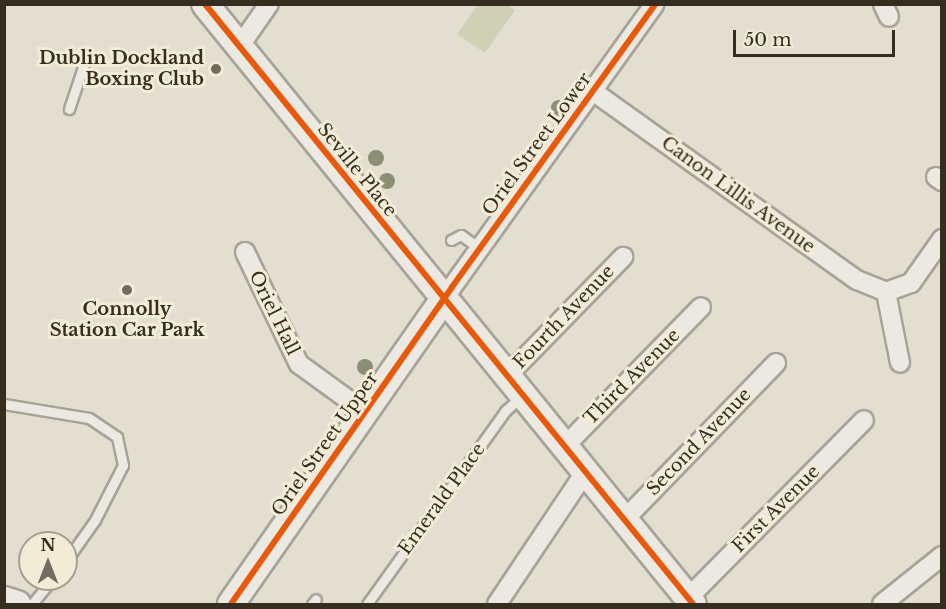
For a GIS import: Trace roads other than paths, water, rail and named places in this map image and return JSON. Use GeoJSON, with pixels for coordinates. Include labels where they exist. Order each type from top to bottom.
{"type":"FeatureCollection","features":[{"type":"Feature","properties":{"kind":"main road","name":"Seville Place"},"geometry":{"type":"LineString","coordinates":[[205,4],[442,301],[690,601]]}},
{"type":"Feature","properties":{"kind":"main road","name":"Oriel Street Upper"},"geometry":{"type":"LineString","coordinates":[[231,604],[442,301]]}},
{"type":"Feature","properties":{"kind":"main road"},"geometry":{"type":"LineString","coordinates":[[4,600],[17,604]]}},
{"type":"Feature","properties":{"kind":"street"},"geometry":{"type":"LineString","coordinates":[[239,47],[269,4]]}},
{"type":"Feature","properties":{"kind":"street","name":"Oriel Street Lower"},"geometry":{"type":"LineString","coordinates":[[442,301],[655,4]]}},
{"type":"Feature","properties":{"kind":"street","name":"Canon Lillis Avenue"},"geometry":{"type":"LineString","coordinates":[[594,92],[857,280],[886,292]]}},
{"type":"Feature","properties":{"kind":"street"},"geometry":{"type":"LineString","coordinates":[[900,363],[886,292],[910,283],[942,239]]}},
{"type":"Feature","properties":{"kind":"street","name":"Oriel Hall"},"geometry":{"type":"LineString","coordinates":[[245,252],[299,364],[364,412]]}},
{"type":"Feature","properties":{"kind":"street","name":"Fourth Avenue"},"geometry":{"type":"LineString","coordinates":[[513,387],[623,257]]}},
{"type":"Feature","properties":{"kind":"street","name":"Third Avenue"},"geometry":{"type":"LineString","coordinates":[[563,448],[701,308]]}},
{"type":"Feature","properties":{"kind":"street","name":"Second Avenue"},"geometry":{"type":"LineString","coordinates":[[623,521],[776,363]]}},
{"type":"Feature","properties":{"kind":"street","name":"First Avenue"},"geometry":{"type":"LineString","coordinates":[[690,601],[864,420]]}},
{"type":"Feature","properties":{"kind":"street"},"geometry":{"type":"LineString","coordinates":[[497,604],[584,474]]}},
{"type":"Feature","properties":{"kind":"street"},"geometry":{"type":"LineString","coordinates":[[882,604],[942,556]]}},
{"type":"Feature","properties":{"kind":"lane"},"geometry":{"type":"LineString","coordinates":[[69,109],[86,58]]}},
{"type":"Feature","properties":{"kind":"lane"},"geometry":{"type":"LineString","coordinates":[[451,240],[461,234],[480,249]]}},
{"type":"Feature","properties":{"kind":"lane","name":"Emerald Place"},"geometry":{"type":"LineString","coordinates":[[367,604],[505,411],[513,387]]}},
{"type":"Feature","properties":{"kind":"lane"},"geometry":{"type":"LineString","coordinates":[[4,404],[89,418],[117,437],[123,455],[110,495],[78,543]]}},
{"type":"Feature","properties":{"kind":"lane"},"geometry":{"type":"LineString","coordinates":[[32,604],[42,591]]}},
{"type":"Feature","properties":{"kind":"place","name":"Dublin Dockland Boxing Club"},"geometry":{"type":"Point","coordinates":[216,69]}},
{"type":"Feature","properties":{"kind":"place","name":"Connolly Station Car Park"},"geometry":{"type":"Point","coordinates":[127,290]}}]}
